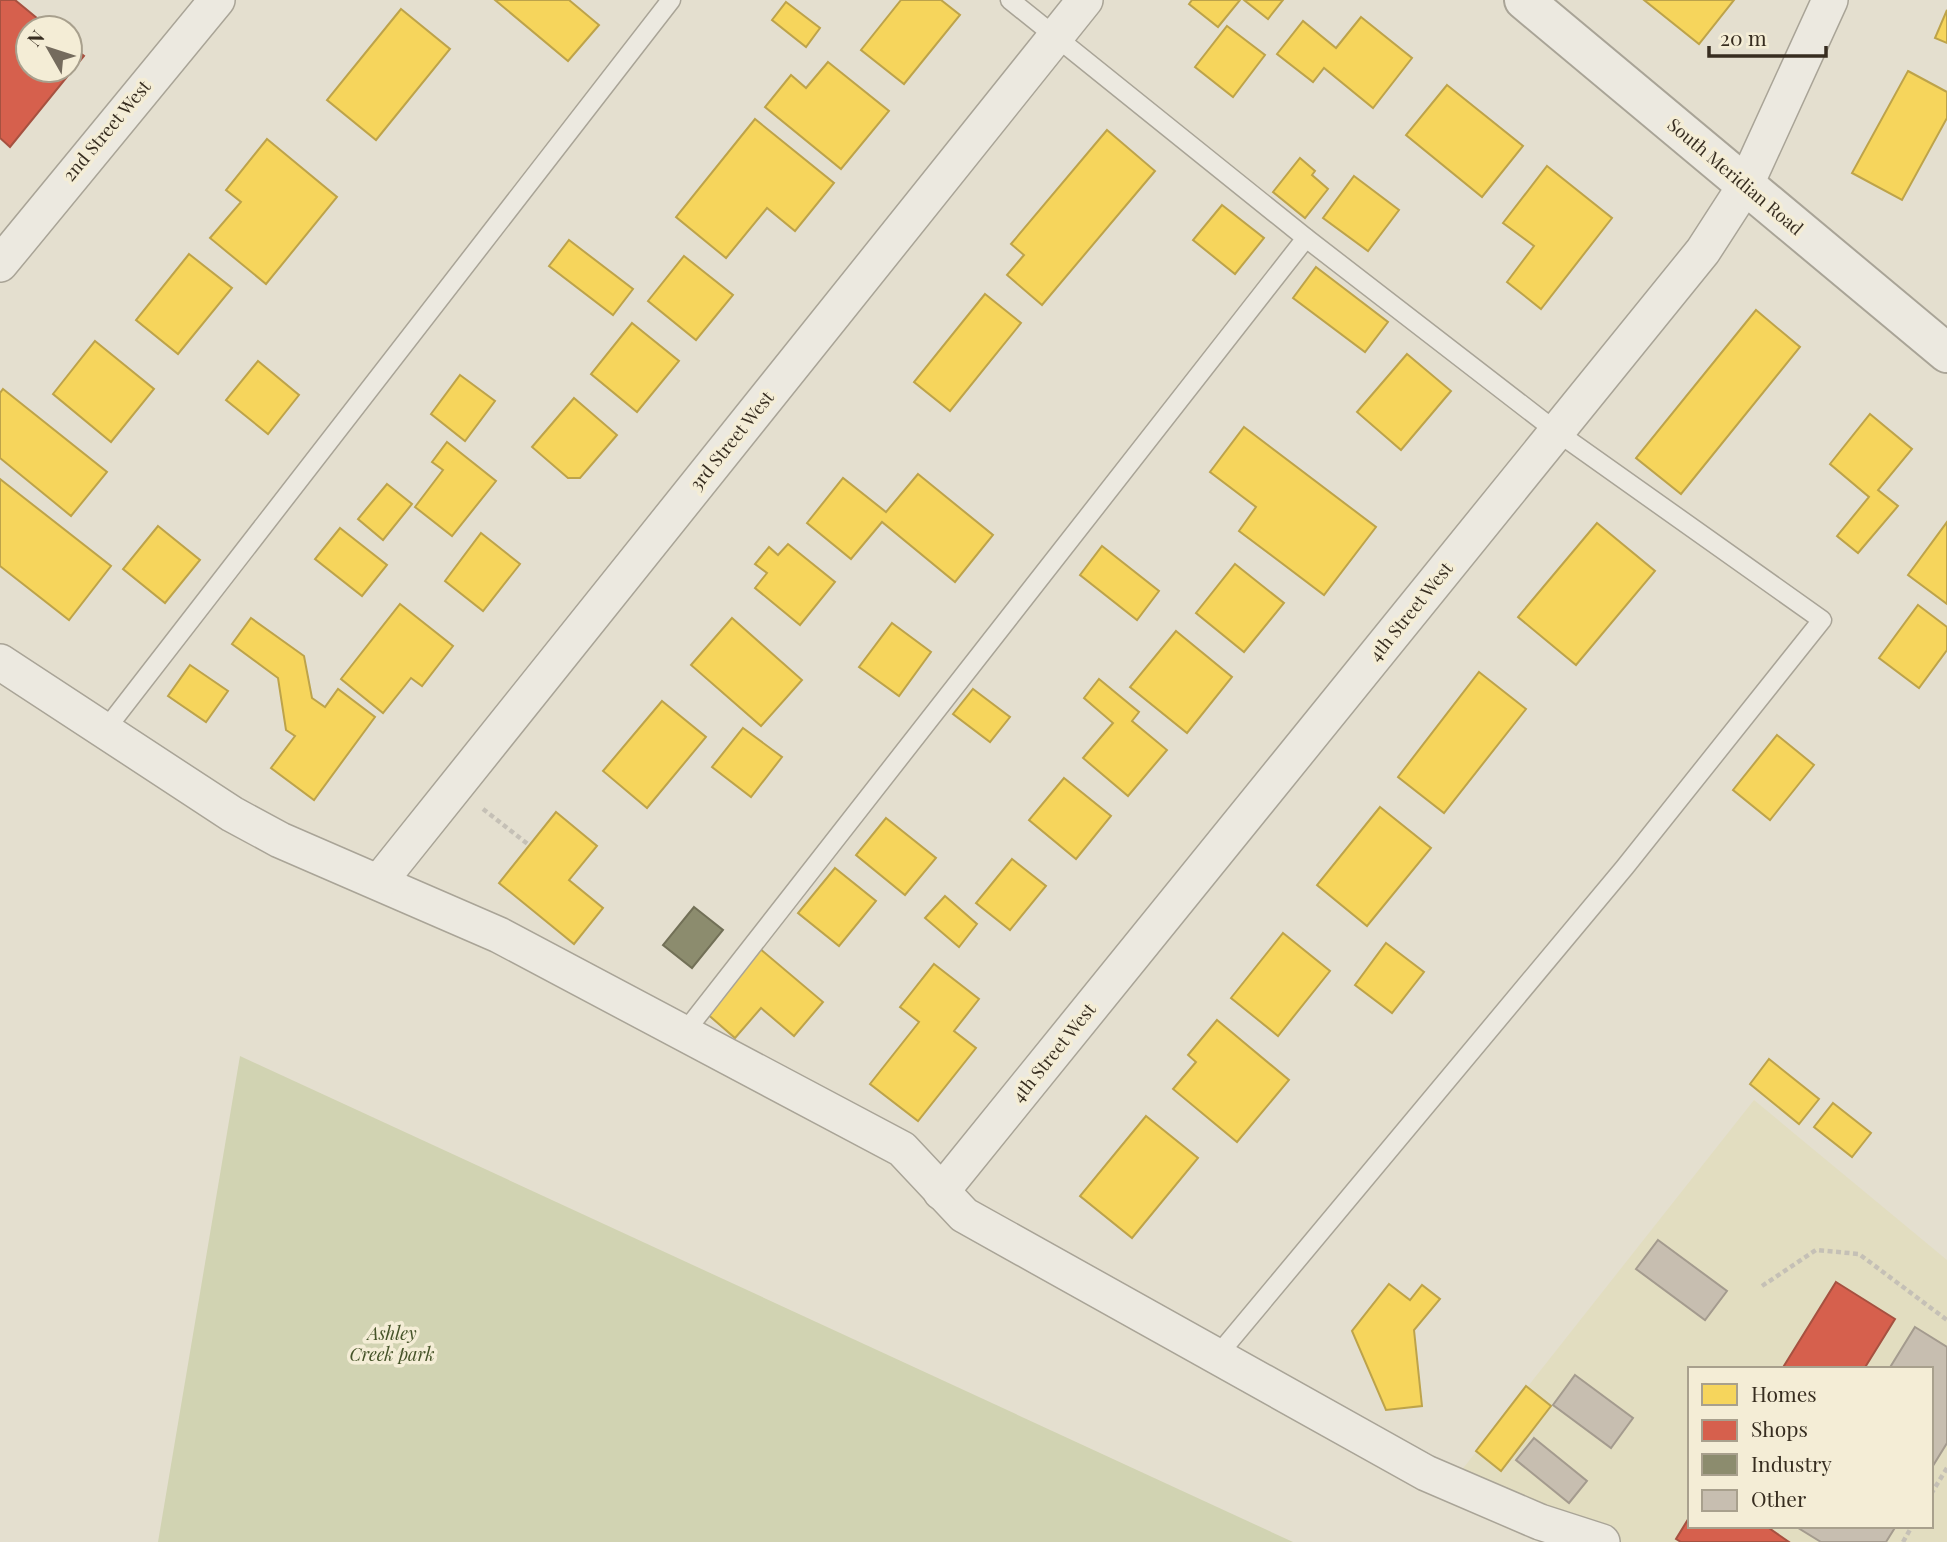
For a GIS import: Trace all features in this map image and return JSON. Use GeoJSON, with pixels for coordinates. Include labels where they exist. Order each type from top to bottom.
{"type":"FeatureCollection","features":[{"type":"Feature","properties":{"kind":"street","name":"2nd Street West"},"geometry":{"type":"LineString","coordinates":[[0,264],[35,217],[217,0]]}},
{"type":"Feature","properties":{"kind":"street","name":"3rd Street West"},"geometry":{"type":"LineString","coordinates":[[379,882],[1084,0]]}},
{"type":"Feature","properties":{"kind":"street","name":"South Meridian Road"},"geometry":{"type":"LineString","coordinates":[[1524,0],[1947,353]]}},
{"type":"Feature","properties":{"kind":"street","name":"4th Street West"},"geometry":{"type":"LineString","coordinates":[[941,1192],[1703,251],[1745,186],[1830,0]]}},
{"type":"Feature","properties":{"kind":"street"},"geometry":{"type":"LineString","coordinates":[[0,662],[232,814],[280,839],[499,934],[902,1149],[964,1215],[1426,1473],[1541,1522],[1602,1542]]}},
{"type":"Feature","properties":{"kind":"lane"},"geometry":{"type":"LineString","coordinates":[[106,729],[671,0]]}},
{"type":"Feature","properties":{"kind":"lane"},"geometry":{"type":"LineString","coordinates":[[1010,0],[1306,238],[1557,432],[1822,620],[1625,867],[1217,1356]]}},
{"type":"Feature","properties":{"kind":"lane"},"geometry":{"type":"LineString","coordinates":[[684,1032],[1306,238]]}},
{"type":"Feature","properties":{"kind":"path"},"geometry":{"type":"LineString","coordinates":[[455,787],[529,845]]}},
{"type":"Feature","properties":{"kind":"path"},"geometry":{"type":"LineString","coordinates":[[1762,1286],[1816,1250],[1859,1254],[1947,1320]]}},
{"type":"Feature","properties":{"kind":"path"},"geometry":{"type":"LineString","coordinates":[[1933,1491],[1947,1468]]}},
{"type":"Feature","properties":{"kind":"shaded area"},"geometry":{"type":"Polygon","coordinates":[[[1754,1100],[1947,1260],[1947,1542],[1616,1542],[1457,1476],[1754,1100]]]}},
{"type":"Feature","properties":{"kind":"green space","name":"Ashley Creek park"},"geometry":{"type":"Polygon","coordinates":[[[240,1056],[1293,1542],[158,1542],[240,1056]]]}},
{"type":"Feature","properties":{"kind":"building: Homes"},"geometry":{"type":"Polygon","coordinates":[[[495,0],[569,0],[599,25],[568,61],[495,0]]]}},
{"type":"Feature","properties":{"kind":"building: Homes"},"geometry":{"type":"Polygon","coordinates":[[[901,0],[941,0],[960,15],[904,84],[861,50],[901,0]]]}},
{"type":"Feature","properties":{"kind":"building: Homes"},"geometry":{"type":"Polygon","coordinates":[[[1192,0],[1240,0],[1218,27],[1189,4],[1192,0]]]}},
{"type":"Feature","properties":{"kind":"building: Homes"},"geometry":{"type":"Polygon","coordinates":[[[1244,0],[1283,0],[1268,19],[1244,0]]]}},
{"type":"Feature","properties":{"kind":"building: Homes"},"geometry":{"type":"Polygon","coordinates":[[[1644,0],[1734,0],[1699,44],[1644,0]]]}},
{"type":"Feature","properties":{"kind":"building: Homes"},"geometry":{"type":"Polygon","coordinates":[[[786,2],[820,28],[806,47],[772,20],[786,2]]]}},
{"type":"Feature","properties":{"kind":"building: Homes"},"geometry":{"type":"Polygon","coordinates":[[[401,9],[450,49],[376,140],[327,100],[401,9]]]}},
{"type":"Feature","properties":{"kind":"building: Homes"},"geometry":{"type":"Polygon","coordinates":[[[1947,10],[1947,43],[1935,38],[1947,10]]]}},
{"type":"Feature","properties":{"kind":"building: Homes"},"geometry":{"type":"Polygon","coordinates":[[[1361,17],[1412,58],[1373,108],[1324,68],[1313,82],[1277,54],[1303,21],[1336,48],[1361,17]]]}},
{"type":"Feature","properties":{"kind":"building: Homes"},"geometry":{"type":"Polygon","coordinates":[[[1227,26],[1265,55],[1233,97],[1195,67],[1227,26]]]}},
{"type":"Feature","properties":{"kind":"building: Homes"},"geometry":{"type":"Polygon","coordinates":[[[828,62],[889,111],[841,169],[765,107],[791,75],[806,88],[828,62]]]}},
{"type":"Feature","properties":{"kind":"building: Homes"},"geometry":{"type":"Polygon","coordinates":[[[1908,71],[1947,92],[1947,118],[1902,200],[1852,173],[1908,71]]]}},
{"type":"Feature","properties":{"kind":"building: Homes"},"geometry":{"type":"Polygon","coordinates":[[[1447,85],[1523,146],[1482,197],[1406,135],[1447,85]]]}},
{"type":"Feature","properties":{"kind":"building: Homes"},"geometry":{"type":"Polygon","coordinates":[[[755,119],[834,183],[795,231],[767,208],[726,258],[676,217],[755,119]]]}},
{"type":"Feature","properties":{"kind":"building: Homes"},"geometry":{"type":"Polygon","coordinates":[[[1107,130],[1155,171],[1042,305],[1007,275],[1024,255],[1011,244],[1107,130]]]}},
{"type":"Feature","properties":{"kind":"building: Homes"},"geometry":{"type":"Polygon","coordinates":[[[267,139],[337,197],[266,284],[210,238],[241,202],[226,190],[267,139]]]}},
{"type":"Feature","properties":{"kind":"building: Homes"},"geometry":{"type":"Polygon","coordinates":[[[1300,158],[1315,171],[1312,175],[1328,189],[1305,218],[1273,192],[1300,158]]]}},
{"type":"Feature","properties":{"kind":"building: Homes"},"geometry":{"type":"Polygon","coordinates":[[[1547,166],[1612,218],[1541,309],[1507,282],[1534,246],[1503,223],[1547,166]]]}},
{"type":"Feature","properties":{"kind":"building: Homes"},"geometry":{"type":"Polygon","coordinates":[[[1354,176],[1399,210],[1368,251],[1323,218],[1354,176]]]}},
{"type":"Feature","properties":{"kind":"building: Homes"},"geometry":{"type":"Polygon","coordinates":[[[1222,205],[1264,238],[1235,274],[1193,240],[1222,205]]]}},
{"type":"Feature","properties":{"kind":"building: Homes"},"geometry":{"type":"Polygon","coordinates":[[[569,240],[633,289],[613,315],[549,266],[569,240]]]}},
{"type":"Feature","properties":{"kind":"building: Homes"},"geometry":{"type":"Polygon","coordinates":[[[189,254],[232,288],[178,354],[136,320],[189,254]]]}},
{"type":"Feature","properties":{"kind":"building: Homes"},"geometry":{"type":"Polygon","coordinates":[[[684,256],[733,295],[696,340],[648,301],[684,256]]]}},
{"type":"Feature","properties":{"kind":"building: Homes"},"geometry":{"type":"Polygon","coordinates":[[[1316,267],[1388,322],[1365,352],[1293,298],[1316,267]]]}},
{"type":"Feature","properties":{"kind":"building: Homes"},"geometry":{"type":"Polygon","coordinates":[[[985,294],[1021,323],[950,411],[914,382],[985,294]]]}},
{"type":"Feature","properties":{"kind":"building: Homes"},"geometry":{"type":"Polygon","coordinates":[[[1756,310],[1800,347],[1681,494],[1636,458],[1756,310]]]}},
{"type":"Feature","properties":{"kind":"building: Homes"},"geometry":{"type":"Polygon","coordinates":[[[632,323],[679,361],[637,412],[591,374],[632,323]]]}},
{"type":"Feature","properties":{"kind":"building: Homes"},"geometry":{"type":"Polygon","coordinates":[[[95,341],[154,389],[111,442],[53,394],[95,341]]]}},
{"type":"Feature","properties":{"kind":"building: Homes"},"geometry":{"type":"Polygon","coordinates":[[[1407,354],[1451,391],[1401,450],[1357,412],[1407,354]]]}},
{"type":"Feature","properties":{"kind":"building: Homes"},"geometry":{"type":"Polygon","coordinates":[[[258,361],[299,395],[268,434],[226,400],[258,361]]]}},
{"type":"Feature","properties":{"kind":"building: Homes"},"geometry":{"type":"Polygon","coordinates":[[[460,375],[495,401],[465,441],[431,414],[460,375]]]}},
{"type":"Feature","properties":{"kind":"building: Homes"},"geometry":{"type":"Polygon","coordinates":[[[3,389],[107,472],[71,516],[0,458],[0,393],[3,389]]]}},
{"type":"Feature","properties":{"kind":"building: Homes"},"geometry":{"type":"Polygon","coordinates":[[[574,398],[617,435],[580,478],[568,478],[532,447],[574,398]]]}},
{"type":"Feature","properties":{"kind":"building: Homes"},"geometry":{"type":"Polygon","coordinates":[[[1870,414],[1912,449],[1878,490],[1898,506],[1858,553],[1837,536],[1869,497],[1830,464],[1870,414]]]}},
{"type":"Feature","properties":{"kind":"building: Homes"},"geometry":{"type":"Polygon","coordinates":[[[1244,427],[1376,527],[1324,595],[1239,531],[1256,507],[1210,472],[1244,427]]]}},
{"type":"Feature","properties":{"kind":"building: Homes"},"geometry":{"type":"Polygon","coordinates":[[[447,442],[496,481],[452,536],[415,507],[443,470],[432,462],[447,442]]]}},
{"type":"Feature","properties":{"kind":"building: Homes"},"geometry":{"type":"Polygon","coordinates":[[[918,474],[993,535],[955,582],[882,522],[851,559],[807,523],[843,478],[886,512],[918,474]]]}},
{"type":"Feature","properties":{"kind":"building: Homes"},"geometry":{"type":"Polygon","coordinates":[[[0,479],[111,566],[69,620],[0,566],[0,479]]]}},
{"type":"Feature","properties":{"kind":"building: Homes"},"geometry":{"type":"Polygon","coordinates":[[[387,484],[412,504],[383,540],[358,519],[387,484]]]}},
{"type":"Feature","properties":{"kind":"building: Homes"},"geometry":{"type":"Polygon","coordinates":[[[1947,522],[1947,604],[1908,575],[1947,522]]]}},
{"type":"Feature","properties":{"kind":"building: Homes"},"geometry":{"type":"Polygon","coordinates":[[[1597,523],[1655,571],[1576,665],[1518,617],[1597,523]]]}},
{"type":"Feature","properties":{"kind":"building: Homes"},"geometry":{"type":"Polygon","coordinates":[[[158,526],[200,560],[165,603],[123,569],[158,526]]]}},
{"type":"Feature","properties":{"kind":"building: Homes"},"geometry":{"type":"Polygon","coordinates":[[[340,528],[387,565],[362,596],[315,559],[340,528]]]}},
{"type":"Feature","properties":{"kind":"building: Homes"},"geometry":{"type":"Polygon","coordinates":[[[481,533],[520,564],[483,611],[445,581],[481,533]]]}},
{"type":"Feature","properties":{"kind":"building: Homes"},"geometry":{"type":"Polygon","coordinates":[[[788,544],[835,582],[800,625],[755,588],[767,573],[755,564],[769,547],[778,555],[788,544]]]}},
{"type":"Feature","properties":{"kind":"building: Homes"},"geometry":{"type":"Polygon","coordinates":[[[1102,546],[1159,591],[1137,620],[1080,575],[1102,546]]]}},
{"type":"Feature","properties":{"kind":"building: Homes"},"geometry":{"type":"Polygon","coordinates":[[[1235,564],[1284,603],[1244,652],[1196,613],[1235,564]]]}},
{"type":"Feature","properties":{"kind":"building: Homes"},"geometry":{"type":"Polygon","coordinates":[[[400,604],[453,646],[422,686],[411,678],[383,713],[341,679],[400,604]]]}},
{"type":"Feature","properties":{"kind":"building: Homes"},"geometry":{"type":"Polygon","coordinates":[[[1918,605],[1947,627],[1947,650],[1919,688],[1879,658],[1918,605]]]}},
{"type":"Feature","properties":{"kind":"building: Homes"},"geometry":{"type":"Polygon","coordinates":[[[251,618],[304,656],[312,698],[325,707],[338,689],[375,717],[314,800],[271,768],[295,736],[286,730],[278,678],[232,644],[251,618]]]}},
{"type":"Feature","properties":{"kind":"building: Homes"},"geometry":{"type":"Polygon","coordinates":[[[732,618],[802,680],[761,726],[691,665],[732,618]]]}},
{"type":"Feature","properties":{"kind":"building: Homes"},"geometry":{"type":"Polygon","coordinates":[[[892,623],[931,652],[899,696],[859,667],[892,623]]]}},
{"type":"Feature","properties":{"kind":"building: Homes"},"geometry":{"type":"Polygon","coordinates":[[[1176,631],[1232,677],[1187,733],[1130,687],[1176,631]]]}},
{"type":"Feature","properties":{"kind":"building: Homes"},"geometry":{"type":"Polygon","coordinates":[[[190,665],[228,691],[206,722],[168,696],[190,665]]]}},
{"type":"Feature","properties":{"kind":"building: Homes"},"geometry":{"type":"Polygon","coordinates":[[[1479,672],[1526,709],[1444,813],[1398,777],[1479,672]]]}},
{"type":"Feature","properties":{"kind":"building: Homes"},"geometry":{"type":"Polygon","coordinates":[[[1099,679],[1139,712],[1132,721],[1167,750],[1128,796],[1083,758],[1113,723],[1084,698],[1099,679]]]}},
{"type":"Feature","properties":{"kind":"building: Homes"},"geometry":{"type":"Polygon","coordinates":[[[973,689],[1010,717],[990,742],[953,714],[973,689]]]}},
{"type":"Feature","properties":{"kind":"building: Homes"},"geometry":{"type":"Polygon","coordinates":[[[662,701],[706,737],[647,808],[603,771],[662,701]]]}},
{"type":"Feature","properties":{"kind":"building: Homes"},"geometry":{"type":"Polygon","coordinates":[[[743,728],[782,757],[751,797],[712,767],[743,728]]]}},
{"type":"Feature","properties":{"kind":"building: Homes"},"geometry":{"type":"Polygon","coordinates":[[[1777,735],[1814,765],[1770,820],[1733,790],[1777,735]]]}},
{"type":"Feature","properties":{"kind":"building: Homes"},"geometry":{"type":"Polygon","coordinates":[[[1064,778],[1111,816],[1076,859],[1029,820],[1064,778]]]}},
{"type":"Feature","properties":{"kind":"building: Homes"},"geometry":{"type":"Polygon","coordinates":[[[1380,807],[1431,848],[1367,926],[1317,885],[1380,807]]]}},
{"type":"Feature","properties":{"kind":"building: Homes"},"geometry":{"type":"Polygon","coordinates":[[[556,812],[597,846],[569,880],[603,908],[574,944],[499,883],[556,812]]]}},
{"type":"Feature","properties":{"kind":"building: Homes"},"geometry":{"type":"Polygon","coordinates":[[[886,818],[936,858],[905,895],[856,855],[886,818]]]}},
{"type":"Feature","properties":{"kind":"building: Homes"},"geometry":{"type":"Polygon","coordinates":[[[1012,859],[1046,886],[1010,930],[976,903],[1012,859]]]}},
{"type":"Feature","properties":{"kind":"building: Homes"},"geometry":{"type":"Polygon","coordinates":[[[835,868],[876,901],[839,946],[798,913],[835,868]]]}},
{"type":"Feature","properties":{"kind":"building: Homes"},"geometry":{"type":"Polygon","coordinates":[[[945,896],[977,924],[959,947],[925,918],[945,896]]]}},
{"type":"Feature","properties":{"kind":"building: Homes"},"geometry":{"type":"Polygon","coordinates":[[[1283,933],[1330,971],[1278,1036],[1231,998],[1283,933]]]}},
{"type":"Feature","properties":{"kind":"building: Homes"},"geometry":{"type":"Polygon","coordinates":[[[1386,943],[1424,972],[1392,1013],[1355,985],[1386,943]]]}},
{"type":"Feature","properties":{"kind":"building: Homes"},"geometry":{"type":"Polygon","coordinates":[[[759,948],[823,1002],[794,1036],[761,1008],[735,1038],[705,1012],[759,948]]]}},
{"type":"Feature","properties":{"kind":"building: Homes"},"geometry":{"type":"Polygon","coordinates":[[[934,964],[979,999],[954,1031],[976,1048],[918,1121],[870,1084],[919,1022],[900,1007],[934,964]]]}},
{"type":"Feature","properties":{"kind":"building: Homes"},"geometry":{"type":"Polygon","coordinates":[[[1217,1020],[1289,1080],[1237,1142],[1173,1089],[1196,1062],[1188,1055],[1217,1020]]]}},
{"type":"Feature","properties":{"kind":"building: Homes"},"geometry":{"type":"Polygon","coordinates":[[[1769,1059],[1819,1099],[1799,1124],[1750,1084],[1769,1059]]]}},
{"type":"Feature","properties":{"kind":"building: Homes"},"geometry":{"type":"Polygon","coordinates":[[[1833,1103],[1871,1133],[1852,1157],[1814,1127],[1833,1103]]]}},
{"type":"Feature","properties":{"kind":"building: Homes"},"geometry":{"type":"Polygon","coordinates":[[[1146,1116],[1198,1158],[1132,1238],[1080,1196],[1146,1116]]]}},
{"type":"Feature","properties":{"kind":"building: Homes"},"geometry":{"type":"Polygon","coordinates":[[[1389,1284],[1410,1300],[1422,1285],[1440,1299],[1414,1330],[1422,1406],[1386,1410],[1352,1331],[1389,1284]]]}},
{"type":"Feature","properties":{"kind":"building: Homes"},"geometry":{"type":"Polygon","coordinates":[[[1526,1386],[1551,1406],[1501,1471],[1476,1451],[1526,1386]]]}},
{"type":"Feature","properties":{"kind":"building: Shops"},"geometry":{"type":"Polygon","coordinates":[[[0,0],[15,0],[32,14],[14,14],[14,84],[61,84],[10,147],[0,138],[0,0]]]}},
{"type":"Feature","properties":{"kind":"building: Shops"},"geometry":{"type":"Polygon","coordinates":[[[1836,1282],[1895,1319],[1865,1367],[1783,1367],[1836,1282]]]}},
{"type":"Feature","properties":{"kind":"building: Shops"},"geometry":{"type":"Polygon","coordinates":[[[1688,1519],[1688,1528],[1769,1528],[1789,1542],[1681,1542],[1676,1539],[1688,1519]]]}},
{"type":"Feature","properties":{"kind":"building: Industry"},"geometry":{"type":"Polygon","coordinates":[[[694,907],[723,930],[692,968],[663,945],[694,907]]]}},
{"type":"Feature","properties":{"kind":"building: Other"},"geometry":{"type":"Polygon","coordinates":[[[1658,1240],[1727,1291],[1705,1320],[1636,1269],[1658,1240]]]}},
{"type":"Feature","properties":{"kind":"building: Other"},"geometry":{"type":"Polygon","coordinates":[[[1915,1327],[1947,1347],[1947,1443],[1933,1466],[1933,1367],[1890,1367],[1915,1327]]]}},
{"type":"Feature","properties":{"kind":"building: Other"},"geometry":{"type":"Polygon","coordinates":[[[1575,1375],[1633,1418],[1611,1448],[1553,1405],[1575,1375]]]}},
{"type":"Feature","properties":{"kind":"building: Other"},"geometry":{"type":"Polygon","coordinates":[[[1534,1438],[1587,1481],[1569,1503],[1516,1460],[1534,1438]]]}},
{"type":"Feature","properties":{"kind":"building: Other"},"geometry":{"type":"Polygon","coordinates":[[[1798,1528],[1895,1528],[1886,1542],[1821,1542],[1798,1528]]]}}]}
